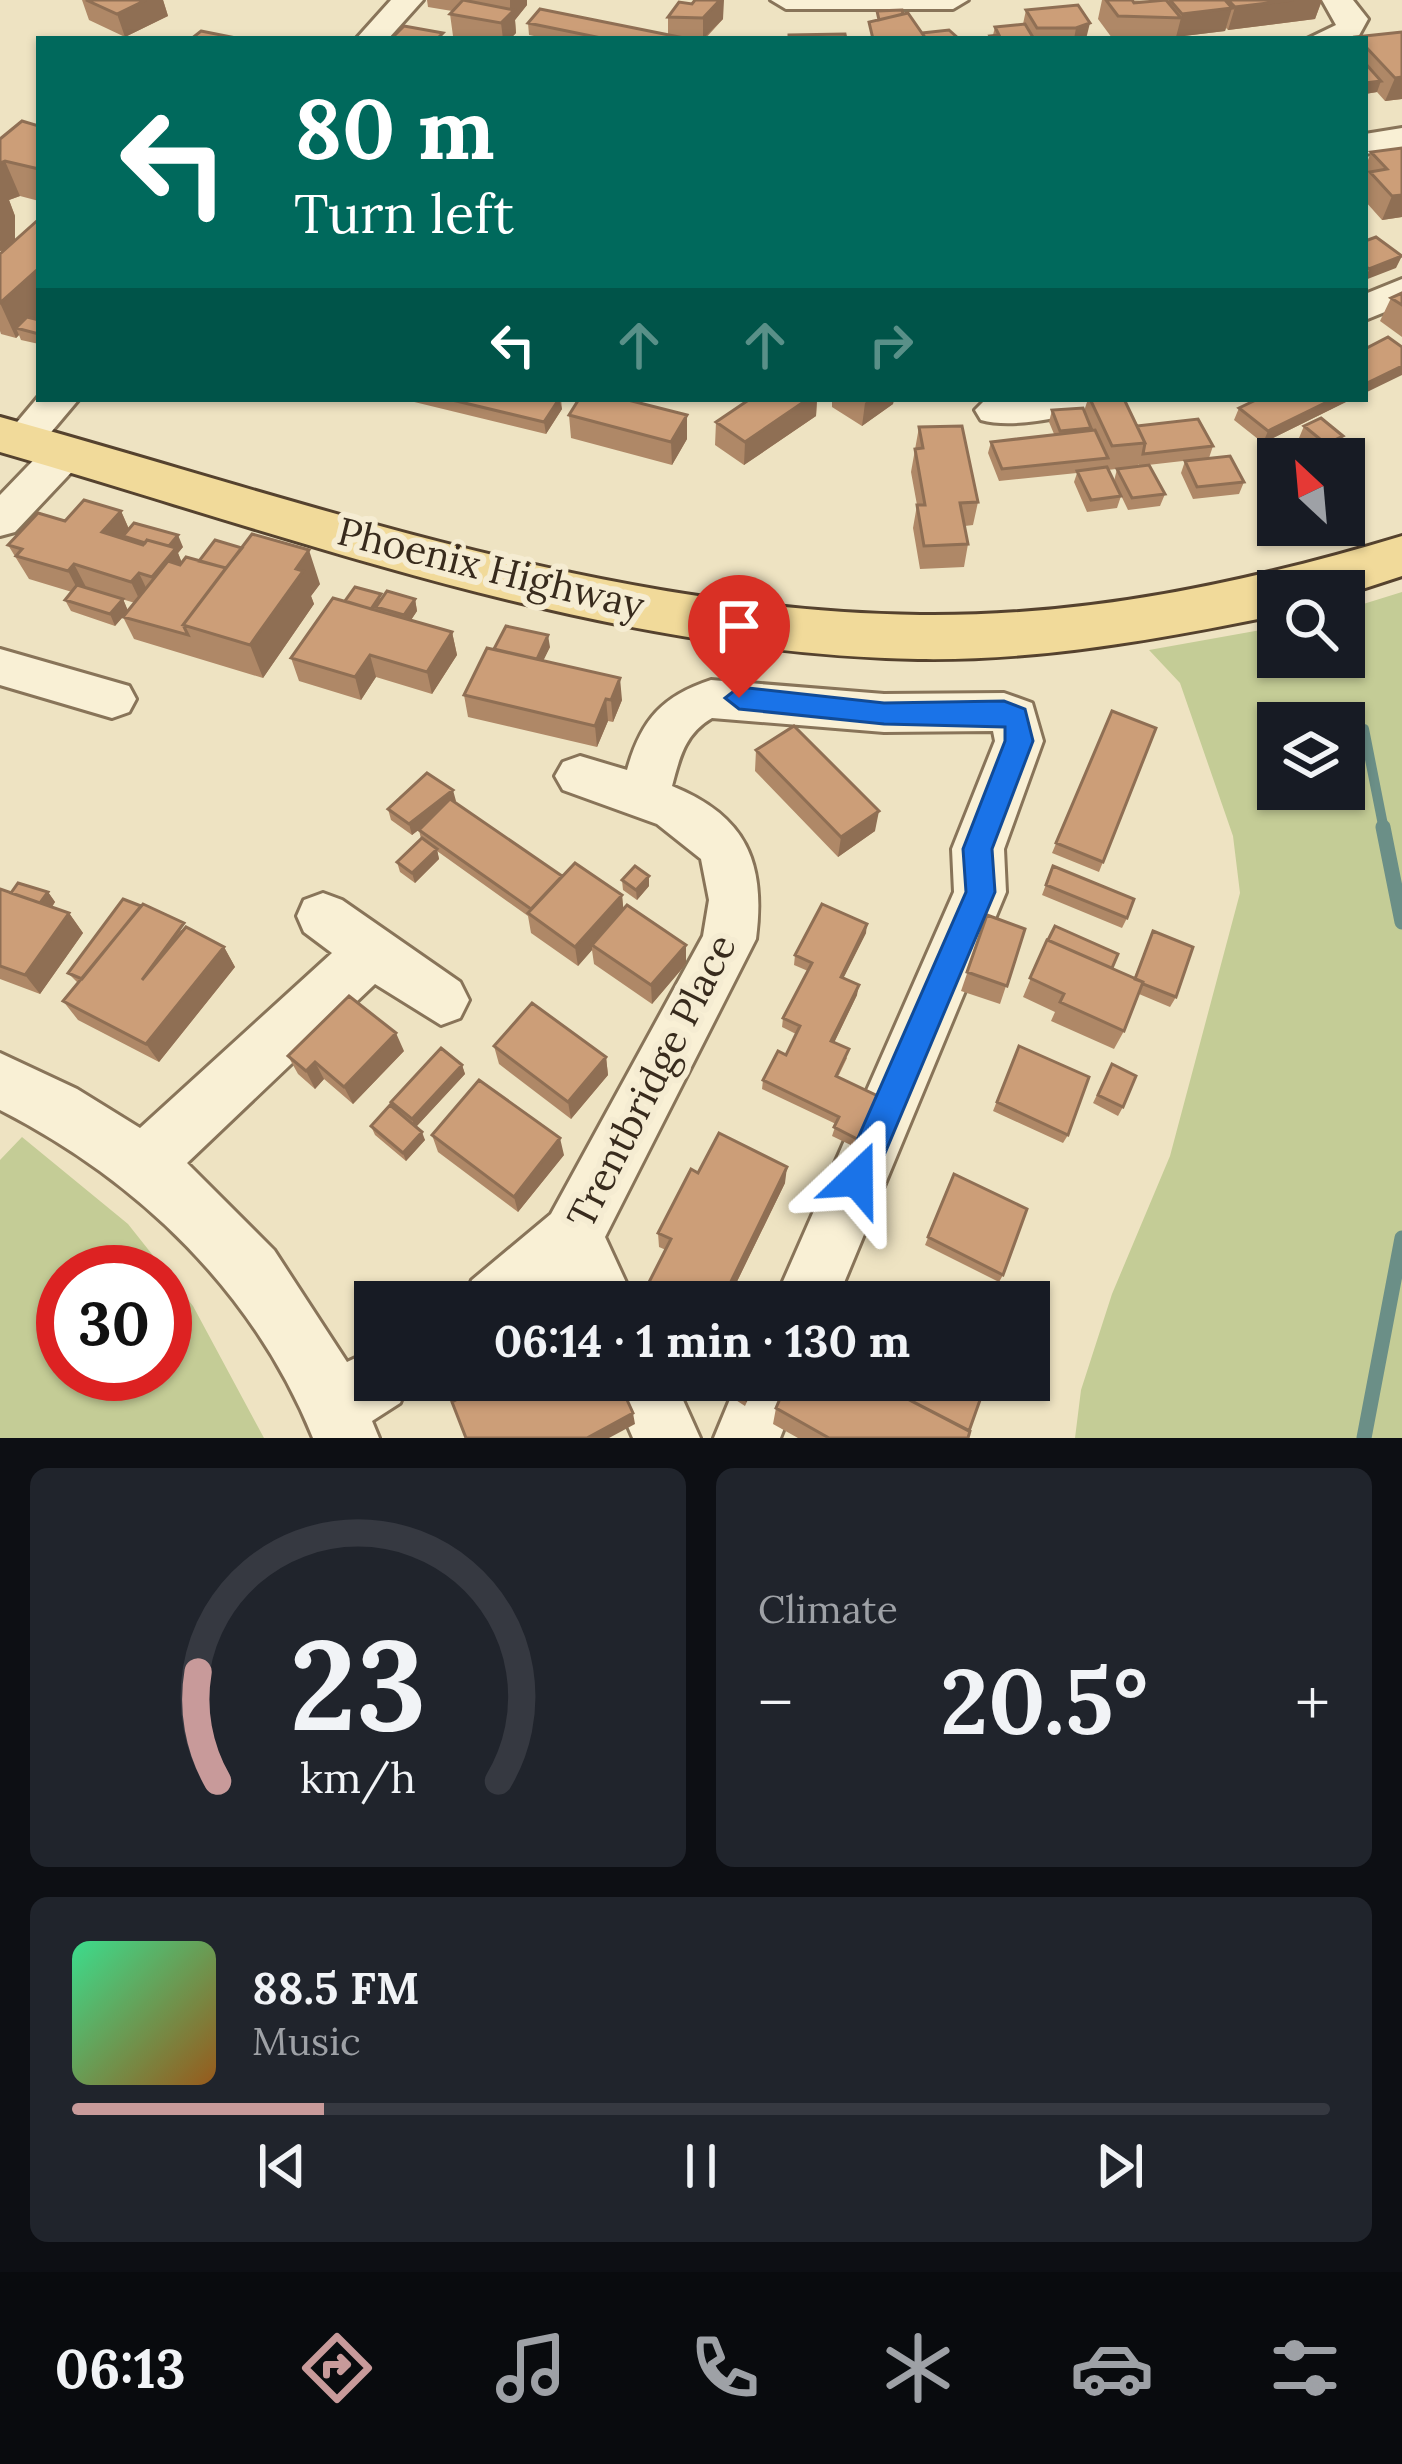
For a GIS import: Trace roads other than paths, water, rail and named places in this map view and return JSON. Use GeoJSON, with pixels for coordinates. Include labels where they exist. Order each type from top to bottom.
{"type":"FeatureCollection","features":[{"type":"Feature","properties":{"kind":"main road","name":"Phoenix Highway"},"geometry":{"type":"LineString","coordinates":[[37,431],[486,573],[594,600],[735,623],[919,637],[1023,633],[1150,620],[1257,598]]}},
{"type":"Feature","properties":{"kind":"main road"},"geometry":{"type":"LineString","coordinates":[[1358,570],[1402,556]]}},
{"type":"Feature","properties":{"kind":"street"},"geometry":{"type":"LineString","coordinates":[[373,36],[409,0]]}},
{"type":"Feature","properties":{"kind":"street"},"geometry":{"type":"LineString","coordinates":[[786,0],[953,0]]}},
{"type":"Feature","properties":{"kind":"street"},"geometry":{"type":"LineString","coordinates":[[1336,36],[1346,34],[1353,19],[1337,0]]}},
{"type":"Feature","properties":{"kind":"street"},"geometry":{"type":"LineString","coordinates":[[1368,144],[1402,139]]}},
{"type":"Feature","properties":{"kind":"street"},"geometry":{"type":"LineString","coordinates":[[1368,307],[1402,291]]}},
{"type":"Feature","properties":{"kind":"street"},"geometry":{"type":"LineString","coordinates":[[994,410],[1058,402]]}},
{"type":"Feature","properties":{"kind":"street"},"geometry":{"type":"LineString","coordinates":[[0,521],[37,431]]}},
{"type":"Feature","properties":{"kind":"street"},"geometry":{"type":"LineString","coordinates":[[0,667],[112,699]]}},
{"type":"Feature","properties":{"kind":"street"},"geometry":{"type":"LineString","coordinates":[[645,796],[660,736],[671,719],[686,706],[711,699],[884,713],[1004,712],[1016,717],[1019,741],[978,849],[980,892],[814,1281]]}},
{"type":"Feature","properties":{"kind":"street","name":"Trentbridge Place"},"geometry":{"type":"LineString","coordinates":[[519,1281],[573,1236],[730,938],[740,899],[733,866],[694,817],[580,776]]}},
{"type":"Feature","properties":{"kind":"street"},"geometry":{"type":"LineString","coordinates":[[323,916],[441,1000]]}},
{"type":"Feature","properties":{"kind":"street"},"geometry":{"type":"LineString","coordinates":[[144,1164],[371,952]]}},
{"type":"Feature","properties":{"kind":"street"},"geometry":{"type":"LineString","coordinates":[[0,1080],[88,1125],[144,1164],[241,1256],[353,1408]]}},
{"type":"Feature","properties":{"kind":"street"},"geometry":{"type":"LineString","coordinates":[[573,1236],[594,1281]]}},
{"type":"Feature","properties":{"kind":"street"},"geometry":{"type":"LineString","coordinates":[[650,1401],[667,1438]]}},
{"type":"Feature","properties":{"kind":"street"},"geometry":{"type":"LineString","coordinates":[[747,1438],[762,1401]]}},
{"type":"Feature","properties":{"kind":"waterway"},"geometry":{"type":"LineString","coordinates":[[1365,734],[1384,830]]}},
{"type":"Feature","properties":{"kind":"waterway"},"geometry":{"type":"LineString","coordinates":[[1383,827],[1402,922]]}},
{"type":"Feature","properties":{"kind":"waterway"},"geometry":{"type":"LineString","coordinates":[[1364,1438],[1402,1238]]}}]}
